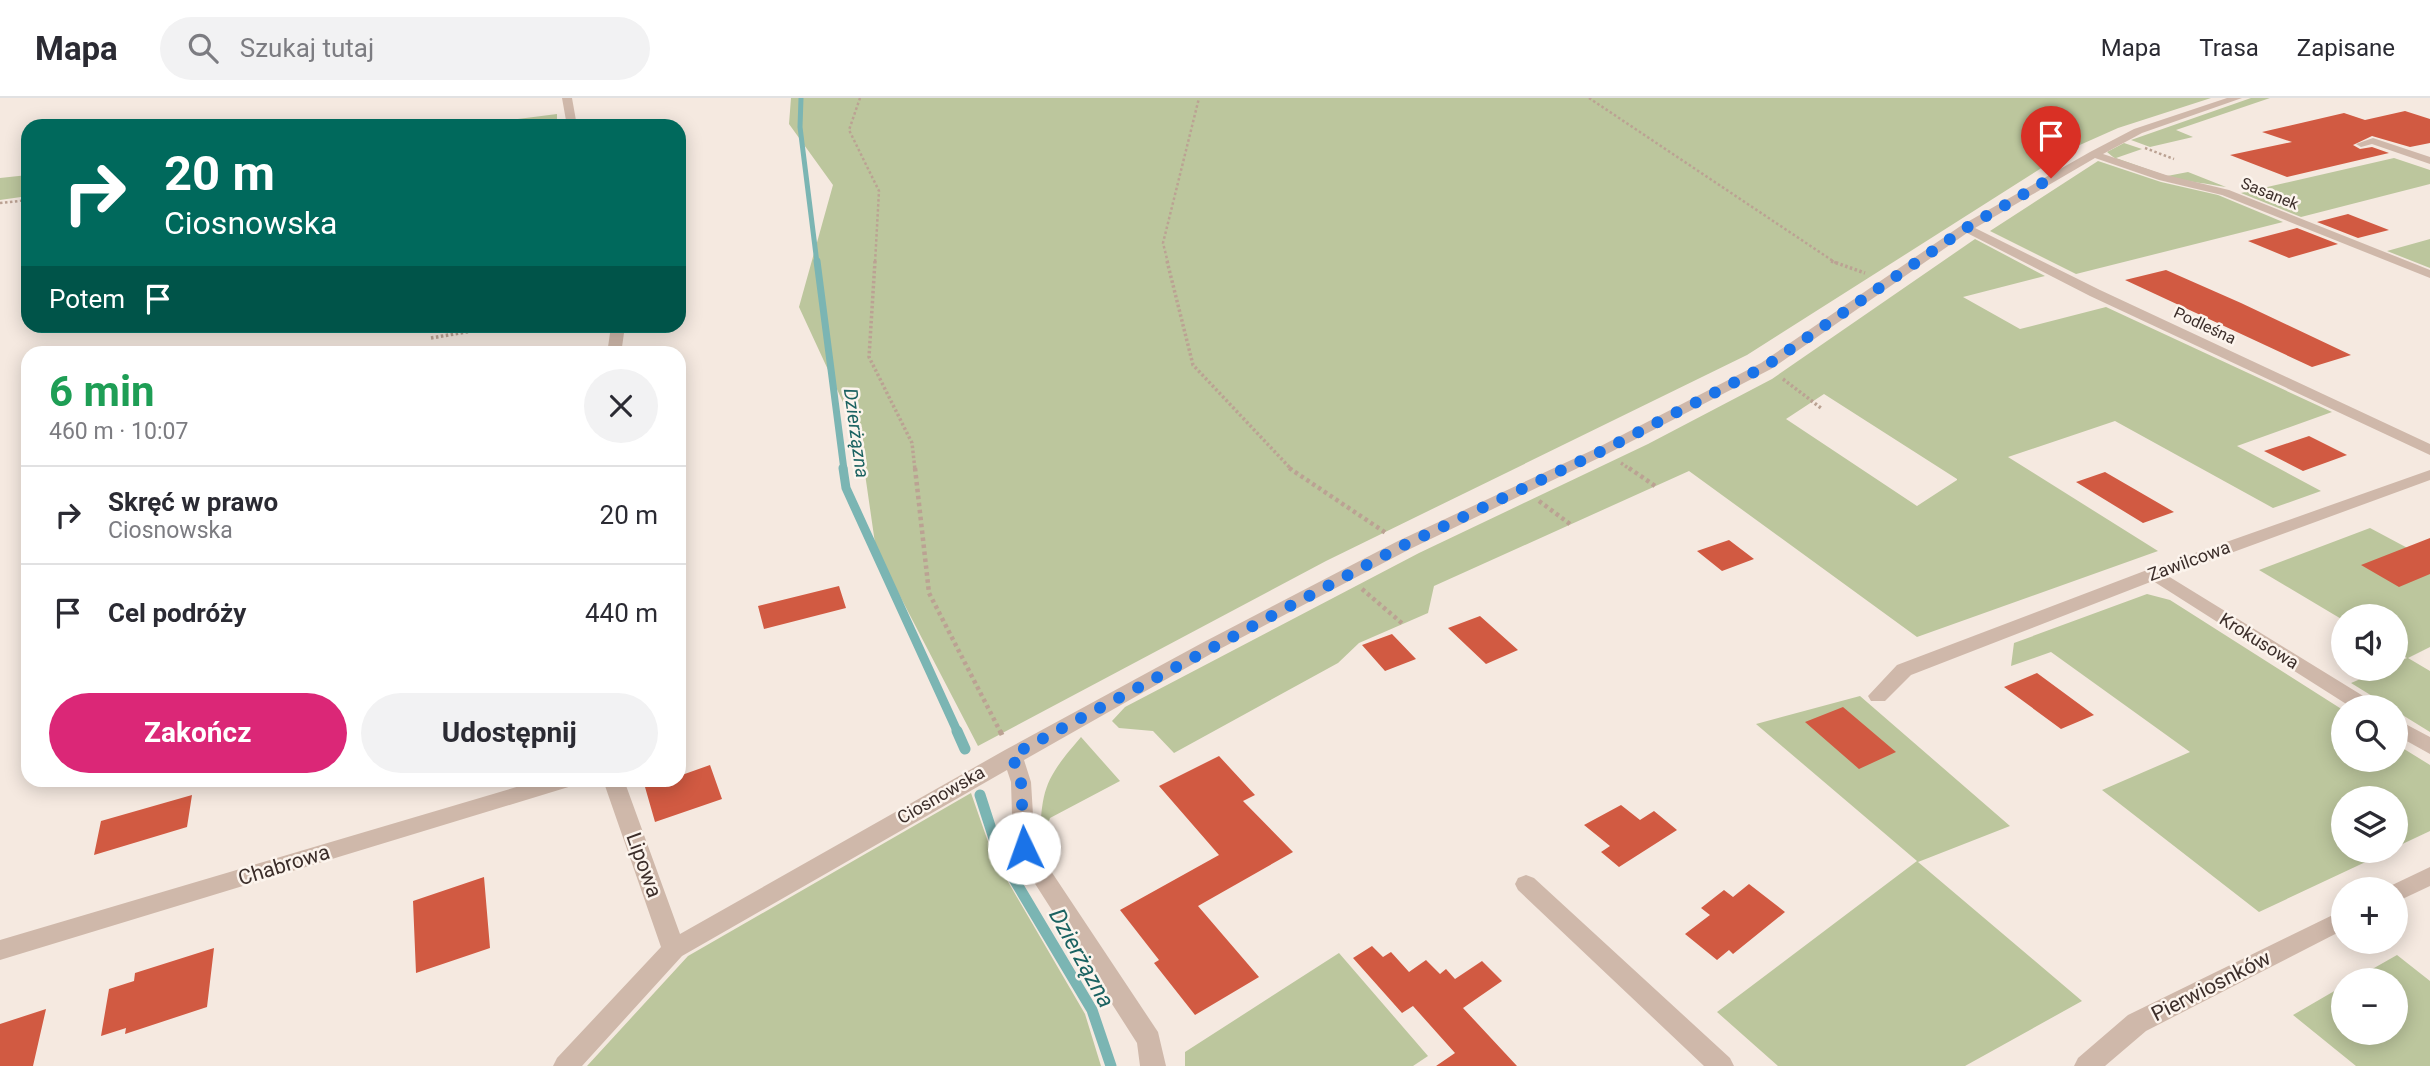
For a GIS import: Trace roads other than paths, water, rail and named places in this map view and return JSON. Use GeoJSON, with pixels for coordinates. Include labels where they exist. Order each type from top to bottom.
{"type":"FeatureCollection","features":[{"type":"Feature","properties":{"kind":"street"},"geometry":{"type":"LineString","coordinates":[[567,98],[571,119]]}},
{"type":"Feature","properties":{"kind":"street","name":"Ciosnowska"},"geometry":{"type":"LineString","coordinates":[[566,1066],[674,949],[1012,755],[1346,575],[1602,451],[1766,366],[1966,228],[2094,154],[2138,131],[2237,98]]}},
{"type":"Feature","properties":{"kind":"street"},"geometry":{"type":"LineString","coordinates":[[2361,144],[2373,141],[2430,161]]}},
{"type":"Feature","properties":{"kind":"street","name":"Sasanek"},"geometry":{"type":"LineString","coordinates":[[2094,154],[2163,178],[2225,192],[2430,274]]}},
{"type":"Feature","properties":{"kind":"street","name":"Podleśna"},"geometry":{"type":"LineString","coordinates":[[1966,228],[2095,293],[2430,450]]}},
{"type":"Feature","properties":{"kind":"street","name":"Zawilcowa"},"geometry":{"type":"LineString","coordinates":[[1878,696],[1904,670],[2153,574],[2430,475]]}},
{"type":"Feature","properties":{"kind":"street","name":"Krokusowa"},"geometry":{"type":"LineString","coordinates":[[2153,574],[2347,695]]}},
{"type":"Feature","properties":{"kind":"street"},"geometry":{"type":"LineString","coordinates":[[2408,733],[2430,747]]}},
{"type":"Feature","properties":{"kind":"street"},"geometry":{"type":"LineString","coordinates":[[1012,755],[1021,782],[1024,848],[1149,1040],[1153,1066]]}},
{"type":"Feature","properties":{"kind":"street","name":"Chabrowa"},"geometry":{"type":"LineString","coordinates":[[0,950],[545,787]]}},
{"type":"Feature","properties":{"kind":"street","name":"Lipowa"},"geometry":{"type":"LineString","coordinates":[[616,787],[674,949]]}},
{"type":"Feature","properties":{"kind":"street"},"geometry":{"type":"LineString","coordinates":[[2408,887],[2430,876]]}},
{"type":"Feature","properties":{"kind":"street"},"geometry":{"type":"LineString","coordinates":[[1526,884],[1721,1066]]}},
{"type":"Feature","properties":{"kind":"street","name":"Pierwiosnków"},"geometry":{"type":"LineString","coordinates":[[2087,1066],[2137,1023],[2331,925]]}},
{"type":"Feature","properties":{"kind":"waterway","name":"Dzierżązna"},"geometry":{"type":"LineString","coordinates":[[801,98],[800,127],[817,263]]}},
{"type":"Feature","properties":{"kind":"waterway","name":"Dzierżązna"},"geometry":{"type":"LineString","coordinates":[[817,261],[844,470]]}},
{"type":"Feature","properties":{"kind":"waterway","name":"Dzierżązna"},"geometry":{"type":"LineString","coordinates":[[843,468],[846,488],[958,733]]}},
{"type":"Feature","properties":{"kind":"waterway","name":"Dzierżązna"},"geometry":{"type":"LineString","coordinates":[[957,731],[965,749]]}},
{"type":"Feature","properties":{"kind":"waterway","name":"Dzierżązna"},"geometry":{"type":"LineString","coordinates":[[980,795],[999,854],[1092,1010],[1111,1066]]}}]}
